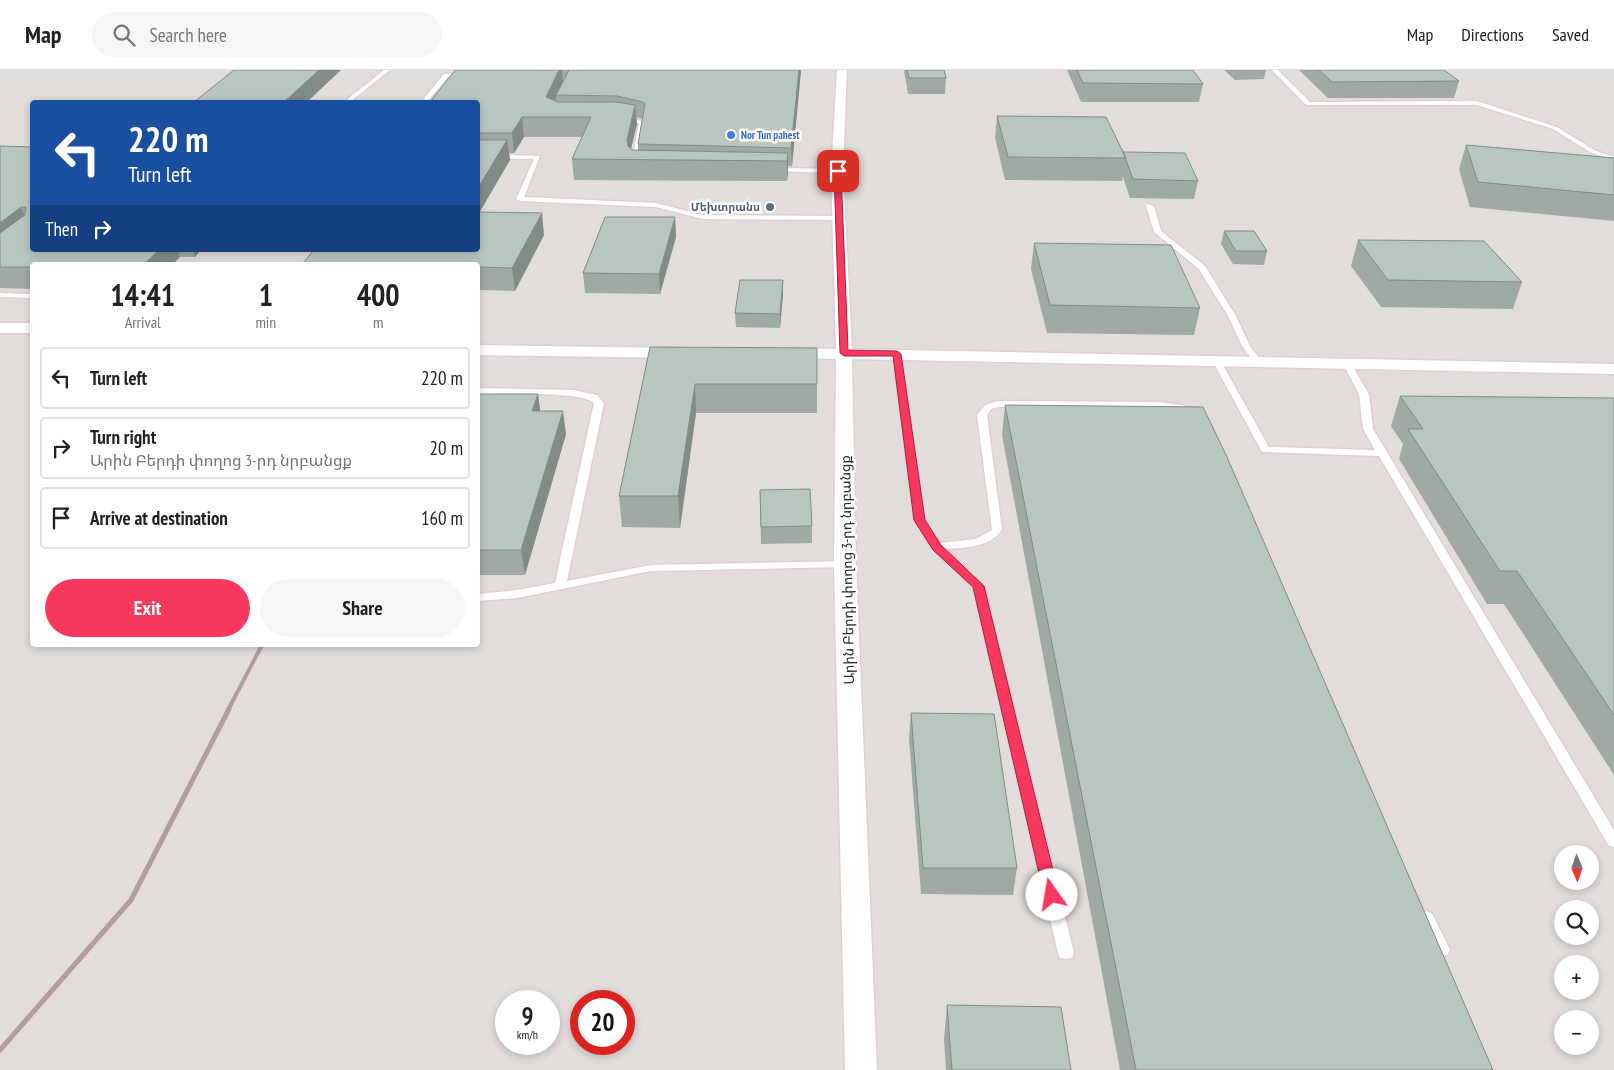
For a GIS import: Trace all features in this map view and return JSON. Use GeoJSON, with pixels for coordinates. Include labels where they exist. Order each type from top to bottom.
{"type":"FeatureCollection","features":[{"type":"Feature","properties":{"kind":"street","name":"Արին Բերդի փողոց 3-րդ նրբանցք"},"geometry":{"type":"LineString","coordinates":[[842,70],[838,171],[844,353],[845,564],[861,1070]]}},
{"type":"Feature","properties":{"kind":"street"},"geometry":{"type":"LineString","coordinates":[[0,328],[30,328]]}},
{"type":"Feature","properties":{"kind":"street"},"geometry":{"type":"LineString","coordinates":[[480,350],[690,353]]}},
{"type":"Feature","properties":{"kind":"street"},"geometry":{"type":"LineString","coordinates":[[776,353],[1614,369]]}},
{"type":"Feature","properties":{"kind":"lane"},"geometry":{"type":"LineString","coordinates":[[350,100],[387,70]]}},
{"type":"Feature","properties":{"kind":"lane"},"geometry":{"type":"LineString","coordinates":[[1275,70],[1308,104],[1476,103],[1556,128],[1592,151],[1614,159]]}},
{"type":"Feature","properties":{"kind":"lane"},"geometry":{"type":"LineString","coordinates":[[426,100],[446,75],[475,75]]}},
{"type":"Feature","properties":{"kind":"lane"},"geometry":{"type":"LineString","coordinates":[[618,117],[642,122],[633,161],[634,166],[641,167]]}},
{"type":"Feature","properties":{"kind":"lane"},"geometry":{"type":"LineString","coordinates":[[480,156],[538,157],[520,199],[656,205],[703,217],[839,218]]}},
{"type":"Feature","properties":{"kind":"lane"},"geometry":{"type":"LineString","coordinates":[[770,170],[838,171]]}},
{"type":"Feature","properties":{"kind":"lane"},"geometry":{"type":"LineString","coordinates":[[1150,206],[1158,232],[1202,268],[1232,316],[1246,346],[1259,362]]}},
{"type":"Feature","properties":{"kind":"lane"},"geometry":{"type":"LineString","coordinates":[[0,295],[30,296]]}},
{"type":"Feature","properties":{"kind":"lane"},"geometry":{"type":"LineString","coordinates":[[897,354],[920,520],[937,547],[978,586],[1066,953]]}},
{"type":"Feature","properties":{"kind":"lane"},"geometry":{"type":"LineString","coordinates":[[1217,362],[1266,450],[1382,452]]}},
{"type":"Feature","properties":{"kind":"lane"},"geometry":{"type":"LineString","coordinates":[[1347,364],[1364,394],[1368,429],[1614,842]]}},
{"type":"Feature","properties":{"kind":"lane"},"geometry":{"type":"LineString","coordinates":[[480,391],[573,393],[594,397],[599,403],[560,586]]}},
{"type":"Feature","properties":{"kind":"lane"},"geometry":{"type":"LineString","coordinates":[[937,547],[984,540],[994,536],[997,530],[982,415],[988,407],[997,404],[1159,405],[1182,408],[1193,412],[1197,422]]}},
{"type":"Feature","properties":{"kind":"lane"},"geometry":{"type":"LineString","coordinates":[[480,598],[517,594],[651,568],[845,564]]}},
{"type":"Feature","properties":{"kind":"lane"},"geometry":{"type":"LineString","coordinates":[[1421,905],[1442,950]]}},
{"type":"Feature","properties":{"kind":"shaded area"},"geometry":{"type":"Polygon","coordinates":[[[0,70],[1614,70],[1614,1070],[0,1070],[0,70]]]}},
{"type":"Feature","properties":{"kind":"building"},"geometry":{"type":"Polygon","coordinates":[[[234,70],[319,70],[286,100],[196,100],[234,70]]]}},
{"type":"Feature","properties":{"kind":"building"},"geometry":{"type":"Polygon","coordinates":[[[455,70],[559,70],[546,97],[558,102],[616,102],[635,105],[627,140],[628,146],[632,150],[788,153],[787,161],[572,159],[591,117],[522,117],[512,133],[480,133],[480,100],[432,100],[455,70]]]}},
{"type":"Feature","properties":{"kind":"building"},"geometry":{"type":"Polygon","coordinates":[[[569,70],[799,70],[791,148],[638,144],[645,104],[617,96],[556,95],[569,70]]]}},
{"type":"Feature","properties":{"kind":"building"},"geometry":{"type":"Polygon","coordinates":[[[907,70],[944,70],[946,78],[909,78],[907,70]]]}},
{"type":"Feature","properties":{"kind":"building"},"geometry":{"type":"Polygon","coordinates":[[[1077,70],[1193,70],[1203,84],[1083,83],[1077,70]]]}},
{"type":"Feature","properties":{"kind":"building"},"geometry":{"type":"Polygon","coordinates":[[[1319,70],[1444,70],[1459,81],[1332,82],[1319,70]]]}},
{"type":"Feature","properties":{"kind":"building"},"geometry":{"type":"Polygon","coordinates":[[[997,116],[1106,117],[1126,158],[1008,157],[997,116]]]}},
{"type":"Feature","properties":{"kind":"building"},"geometry":{"type":"Polygon","coordinates":[[[480,140],[507,140],[480,185],[480,140]]]}},
{"type":"Feature","properties":{"kind":"building"},"geometry":{"type":"Polygon","coordinates":[[[1466,145],[1614,158],[1614,195],[1478,182],[1466,145]]]}},
{"type":"Feature","properties":{"kind":"building"},"geometry":{"type":"Polygon","coordinates":[[[0,146],[30,147],[30,252],[157,252],[146,262],[30,262],[30,267],[0,267],[0,233],[25,215],[26,207],[21,207],[0,223],[0,146]]]}},
{"type":"Feature","properties":{"kind":"building"},"geometry":{"type":"Polygon","coordinates":[[[1123,152],[1185,153],[1198,181],[1133,179],[1123,152]]]}},
{"type":"Feature","properties":{"kind":"building"},"geometry":{"type":"Polygon","coordinates":[[[480,212],[542,213],[512,268],[480,267],[480,262],[304,262],[312,252],[480,252],[480,212]]]}},
{"type":"Feature","properties":{"kind":"building"},"geometry":{"type":"Polygon","coordinates":[[[605,217],[675,217],[659,274],[583,273],[605,217]]]}},
{"type":"Feature","properties":{"kind":"building"},"geometry":{"type":"Polygon","coordinates":[[[1224,231],[1254,231],[1267,251],[1236,251],[1224,231]]]}},
{"type":"Feature","properties":{"kind":"building"},"geometry":{"type":"Polygon","coordinates":[[[1358,240],[1484,241],[1522,282],[1388,280],[1358,240]]]}},
{"type":"Feature","properties":{"kind":"building"},"geometry":{"type":"Polygon","coordinates":[[[1034,243],[1171,245],[1200,308],[1050,305],[1034,243]]]}},
{"type":"Feature","properties":{"kind":"building"},"geometry":{"type":"Polygon","coordinates":[[[740,280],[783,280],[780,314],[735,313],[740,280]]]}},
{"type":"Feature","properties":{"kind":"building"},"geometry":{"type":"Polygon","coordinates":[[[650,347],[817,348],[817,384],[695,384],[678,496],[619,496],[650,347]]]}},
{"type":"Feature","properties":{"kind":"building"},"geometry":{"type":"Polygon","coordinates":[[[480,394],[538,394],[532,411],[563,411],[521,550],[480,550],[480,394]]]}},
{"type":"Feature","properties":{"kind":"building"},"geometry":{"type":"Polygon","coordinates":[[[1400,396],[1614,398],[1614,715],[1517,571],[1500,571],[1408,429],[1423,429],[1400,396]]]}},
{"type":"Feature","properties":{"kind":"building"},"geometry":{"type":"Polygon","coordinates":[[[1005,405],[1203,407],[1227,457],[1493,1070],[1136,1070],[1005,405]]]}},
{"type":"Feature","properties":{"kind":"building"},"geometry":{"type":"Polygon","coordinates":[[[810,489],[812,526],[761,527],[760,490],[810,489]]]}},
{"type":"Feature","properties":{"kind":"building"},"geometry":{"type":"Polygon","coordinates":[[[911,713],[994,714],[1017,868],[923,868],[911,713]]]}},
{"type":"Feature","properties":{"kind":"building"},"geometry":{"type":"Polygon","coordinates":[[[947,1005],[1061,1007],[1071,1070],[952,1070],[947,1005]]]}},
{"type":"Feature","properties":{"kind":"railway"},"geometry":{"type":"LineString","coordinates":[[228,710],[261,647]]}},
{"type":"Feature","properties":{"kind":"railway"},"geometry":{"type":"LineString","coordinates":[[0,1050],[131,900],[229,709]]}},
{"type":"Feature","properties":{"kind":"place","name":"Nor Tun pahest"},"geometry":{"type":"Point","coordinates":[731,135]}},
{"type":"Feature","properties":{"kind":"place","name":"Մեխտրանս"},"geometry":{"type":"Point","coordinates":[770,207]}},
{"type":"Feature","properties":{"kind":"route"},"geometry":{"type":"LineString","coordinates":[[838,171],[844,353],[897,354],[920,520],[937,547],[978,586],[1052,895]]}}]}
